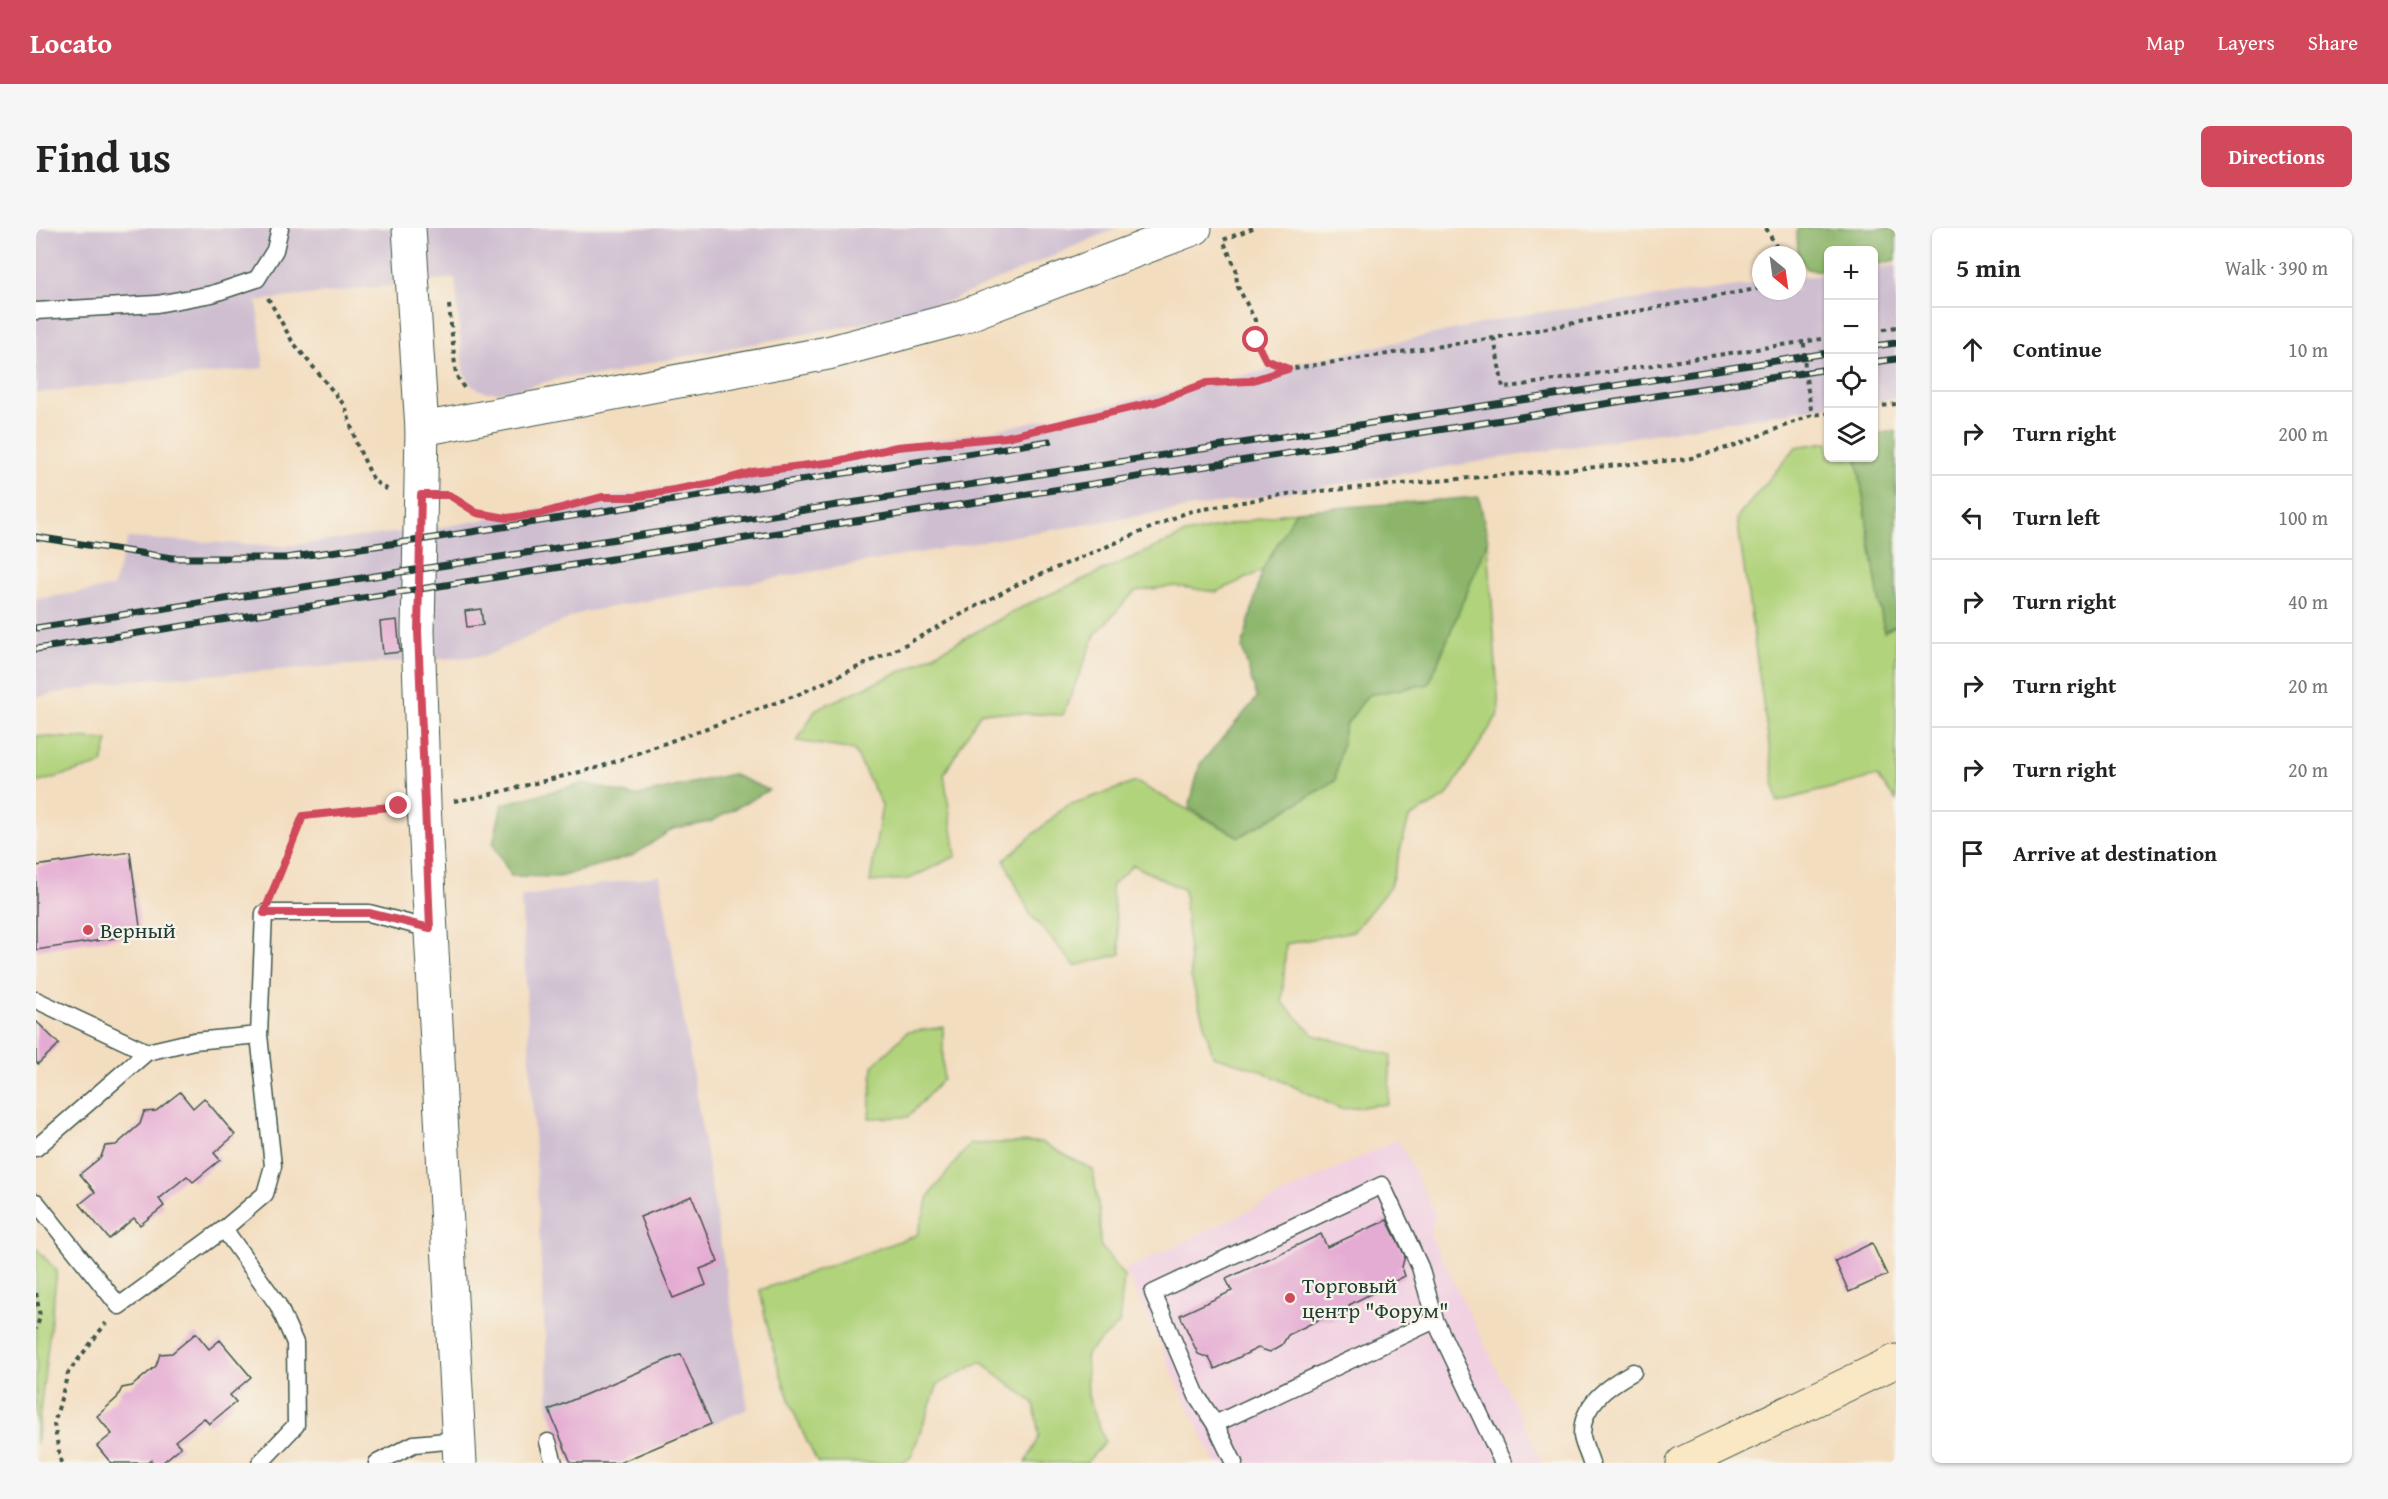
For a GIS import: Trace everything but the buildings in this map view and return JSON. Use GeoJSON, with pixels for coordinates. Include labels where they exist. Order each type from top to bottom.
{"type":"FeatureCollection","features":[{"type":"Feature","properties":{"kind":"main road"},"geometry":{"type":"LineString","coordinates":[[1683,1463],[1896,1360]]}},
{"type":"Feature","properties":{"kind":"street"},"geometry":{"type":"LineString","coordinates":[[409,228],[422,429],[418,631],[430,928],[459,1452]]}},
{"type":"Feature","properties":{"kind":"street"},"geometry":{"type":"LineString","coordinates":[[422,429],[828,353],[957,320],[1195,228]]}},
{"type":"Feature","properties":{"kind":"lane"},"geometry":{"type":"LineString","coordinates":[[36,311],[157,304],[212,294],[256,279],[275,250],[280,228]]}},
{"type":"Feature","properties":{"kind":"lane"},"geometry":{"type":"LineString","coordinates":[[36,1202],[119,1306],[224,1229],[264,1194],[273,1166],[259,1035],[264,913],[369,913],[430,928]]}},
{"type":"Feature","properties":{"kind":"lane"},"geometry":{"type":"LineString","coordinates":[[36,1000],[147,1052]]}},
{"type":"Feature","properties":{"kind":"lane"},"geometry":{"type":"LineString","coordinates":[[36,1148],[147,1052],[194,1041],[259,1035]]}},
{"type":"Feature","properties":{"kind":"lane"},"geometry":{"type":"LineString","coordinates":[[1234,1463],[1215,1424],[1197,1396],[1153,1293],[1382,1185],[1420,1267],[1435,1320],[1503,1463]]}},
{"type":"Feature","properties":{"kind":"lane"},"geometry":{"type":"LineString","coordinates":[[224,1229],[278,1305],[295,1343],[296,1425],[260,1463]]}},
{"type":"Feature","properties":{"kind":"lane"},"geometry":{"type":"LineString","coordinates":[[1215,1424],[1435,1320]]}},
{"type":"Feature","properties":{"kind":"lane"},"geometry":{"type":"LineString","coordinates":[[1591,1463],[1582,1436],[1586,1415],[1606,1387],[1633,1372]]}},
{"type":"Feature","properties":{"kind":"lane"},"geometry":{"type":"LineString","coordinates":[[548,1442],[554,1463]]}},
{"type":"Feature","properties":{"kind":"lane"},"geometry":{"type":"LineString","coordinates":[[377,1463],[414,1444],[459,1452]]}},
{"type":"Feature","properties":{"kind":"path"},"geometry":{"type":"LineString","coordinates":[[1253,228],[1223,240],[1236,269],[1237,285],[1255,320],[1256,340],[1266,360],[1288,369]]}},
{"type":"Feature","properties":{"kind":"path"},"geometry":{"type":"LineString","coordinates":[[1766,228],[1776,246]]}},
{"type":"Feature","properties":{"kind":"path"},"geometry":{"type":"LineString","coordinates":[[256,279],[292,341],[345,406],[357,445],[374,482],[393,493],[449,495],[477,513],[507,518],[539,514],[602,497],[634,497],[713,483],[752,472],[834,462],[897,447],[1006,437],[1155,402],[1207,383],[1250,381],[1288,369],[1494,338],[1752,290]]}},
{"type":"Feature","properties":{"kind":"path"},"geometry":{"type":"LineString","coordinates":[[448,298],[456,375],[466,393]]}},
{"type":"Feature","properties":{"kind":"path"},"geometry":{"type":"LineString","coordinates":[[1878,330],[1896,327]]}},
{"type":"Feature","properties":{"kind":"path"},"geometry":{"type":"LineString","coordinates":[[1494,338],[1503,388],[1824,339]]}},
{"type":"Feature","properties":{"kind":"path"},"geometry":{"type":"LineString","coordinates":[[1804,343],[1805,372],[1812,415]]}},
{"type":"Feature","properties":{"kind":"path"},"geometry":{"type":"LineString","coordinates":[[1878,406],[1896,404]]}},
{"type":"Feature","properties":{"kind":"path"},"geometry":{"type":"LineString","coordinates":[[456,800],[600,766],[798,695],[895,650],[1016,585],[1188,512],[1287,494],[1688,459],[1733,446],[1812,415],[1824,414]]}},
{"type":"Feature","properties":{"kind":"path"},"geometry":{"type":"LineString","coordinates":[[264,913],[303,816],[399,806]]}},
{"type":"Feature","properties":{"kind":"path"},"geometry":{"type":"LineString","coordinates":[[36,1293],[40,1317],[36,1329]]}},
{"type":"Feature","properties":{"kind":"path"},"geometry":{"type":"LineString","coordinates":[[61,1463],[54,1424],[68,1373],[119,1306]]}},
{"type":"Feature","properties":{"kind":"shaded area"},"geometry":{"type":"Polygon","coordinates":[[[36,228],[1117,228],[949,301],[859,324],[649,363],[609,375],[562,378],[506,392],[485,392],[472,386],[463,371],[455,278],[257,301],[264,368],[36,393],[36,228]]]}},
{"type":"Feature","properties":{"kind":"shaded area"},"geometry":{"type":"Polygon","coordinates":[[[1896,265],[1896,398],[1878,400],[1878,300],[1878,267],[1896,265]]]}},
{"type":"Feature","properties":{"kind":"shaded area"},"geometry":{"type":"Polygon","coordinates":[[[1824,275],[1824,407],[1032,533],[584,612],[486,656],[131,680],[36,697],[36,599],[113,587],[128,538],[285,546],[442,527],[1003,428],[1521,315],[1752,284],[1752,300],[1806,300],[1806,277],[1824,275]]]}},
{"type":"Feature","properties":{"kind":"shaded area"},"geometry":{"type":"Polygon","coordinates":[[[660,875],[748,1409],[619,1463],[571,1463],[549,1410],[521,897],[660,875]]]}},
{"type":"Feature","properties":{"kind":"shaded area"},"geometry":{"type":"Polygon","coordinates":[[[1398,1139],[1435,1213],[1430,1234],[1543,1463],[1215,1463],[1125,1270],[1398,1139]]]}},
{"type":"Feature","properties":{"kind":"green space"},"geometry":{"type":"Polygon","coordinates":[[[1800,228],[1896,228],[1896,260],[1878,264],[1878,246],[1824,246],[1824,271],[1807,269],[1806,246],[1798,246],[1797,231],[1800,228]]]}},
{"type":"Feature","properties":{"kind":"green space"},"geometry":{"type":"Polygon","coordinates":[[[1896,431],[1896,625],[1884,632],[1858,462],[1878,462],[1878,433],[1896,431]]]}},
{"type":"Feature","properties":{"kind":"green space"},"geometry":{"type":"Polygon","coordinates":[[[1824,443],[1824,462],[1858,462],[1884,632],[1896,625],[1896,801],[1877,776],[1777,802],[1737,518],[1796,447],[1824,443]]]}},
{"type":"Feature","properties":{"kind":"green space"},"geometry":{"type":"Polygon","coordinates":[[[1479,497],[1488,541],[1429,684],[1368,695],[1345,726],[1335,781],[1239,837],[1189,808],[1200,764],[1257,698],[1242,648],[1262,571],[1296,511],[1479,497]]]}},
{"type":"Feature","properties":{"kind":"green space"},"geometry":{"type":"Polygon","coordinates":[[[1296,511],[1262,571],[1216,592],[1175,586],[1135,591],[1095,635],[1063,715],[981,712],[944,774],[956,856],[909,879],[870,882],[882,805],[854,750],[797,741],[816,709],[911,667],[1028,604],[1185,534],[1296,511]]]}},
{"type":"Feature","properties":{"kind":"green space"},"geometry":{"type":"Polygon","coordinates":[[[1488,541],[1499,713],[1446,797],[1409,818],[1390,887],[1354,931],[1286,944],[1282,1002],[1314,1035],[1391,1055],[1388,1104],[1341,1109],[1257,1069],[1213,1056],[1191,977],[1184,890],[1133,865],[1111,886],[1121,954],[1075,966],[1030,914],[1004,860],[1066,806],[1136,782],[1239,837],[1335,781],[1345,726],[1368,695],[1429,684],[1488,541]]]}},
{"type":"Feature","properties":{"kind":"green space"},"geometry":{"type":"Polygon","coordinates":[[[36,736],[108,740],[102,764],[36,783],[36,736]]]}},
{"type":"Feature","properties":{"kind":"green space"},"geometry":{"type":"Polygon","coordinates":[[[732,774],[769,790],[710,822],[673,829],[634,855],[559,877],[511,876],[493,844],[502,804],[584,783],[635,796],[732,774]]]}},
{"type":"Feature","properties":{"kind":"green space"},"geometry":{"type":"Polygon","coordinates":[[[943,1027],[943,1079],[908,1117],[869,1118],[873,1066],[907,1032],[943,1027]]]}},
{"type":"Feature","properties":{"kind":"green space"},"geometry":{"type":"Polygon","coordinates":[[[1041,1142],[1093,1170],[1100,1216],[1100,1245],[1124,1276],[1119,1324],[1086,1354],[1088,1396],[1105,1442],[1086,1463],[1026,1463],[1039,1436],[1034,1403],[981,1362],[938,1384],[911,1457],[903,1463],[818,1463],[789,1400],[769,1335],[760,1290],[917,1235],[930,1194],[970,1144],[1041,1142]]]}},
{"type":"Feature","properties":{"kind":"green space"},"geometry":{"type":"Polygon","coordinates":[[[36,1248],[57,1271],[36,1445],[36,1248]]]}},
{"type":"Feature","properties":{"kind":"railway"},"geometry":{"type":"LineString","coordinates":[[1878,345],[1896,343]]}},
{"type":"Feature","properties":{"kind":"railway"},"geometry":{"type":"LineString","coordinates":[[36,628],[1824,354]]}},
{"type":"Feature","properties":{"kind":"railway"},"geometry":{"type":"LineString","coordinates":[[1878,361],[1896,359]]}},
{"type":"Feature","properties":{"kind":"railway"},"geometry":{"type":"LineString","coordinates":[[36,649],[1824,370]]}},
{"type":"Feature","properties":{"kind":"railway"},"geometry":{"type":"LineString","coordinates":[[36,537],[172,558],[285,558],[420,540],[1049,441]]}},
{"type":"Feature","properties":{"kind":"place","name":"Верный"},"geometry":{"type":"Point","coordinates":[88,930]}},
{"type":"Feature","properties":{"kind":"place","name":"Торговый центр \"Форум\""},"geometry":{"type":"Point","coordinates":[1290,1298]}},
{"type":"Feature","properties":{"kind":"route"},"geometry":{"type":"LineString","coordinates":[[399,806],[303,816],[264,913],[369,913],[430,928],[418,631],[421,495],[449,495],[477,513],[507,518],[539,514],[602,497],[634,497],[713,483],[752,472],[834,462],[897,447],[1006,437],[1155,402],[1207,383],[1250,381],[1288,369],[1266,360],[1256,340]]}}]}
